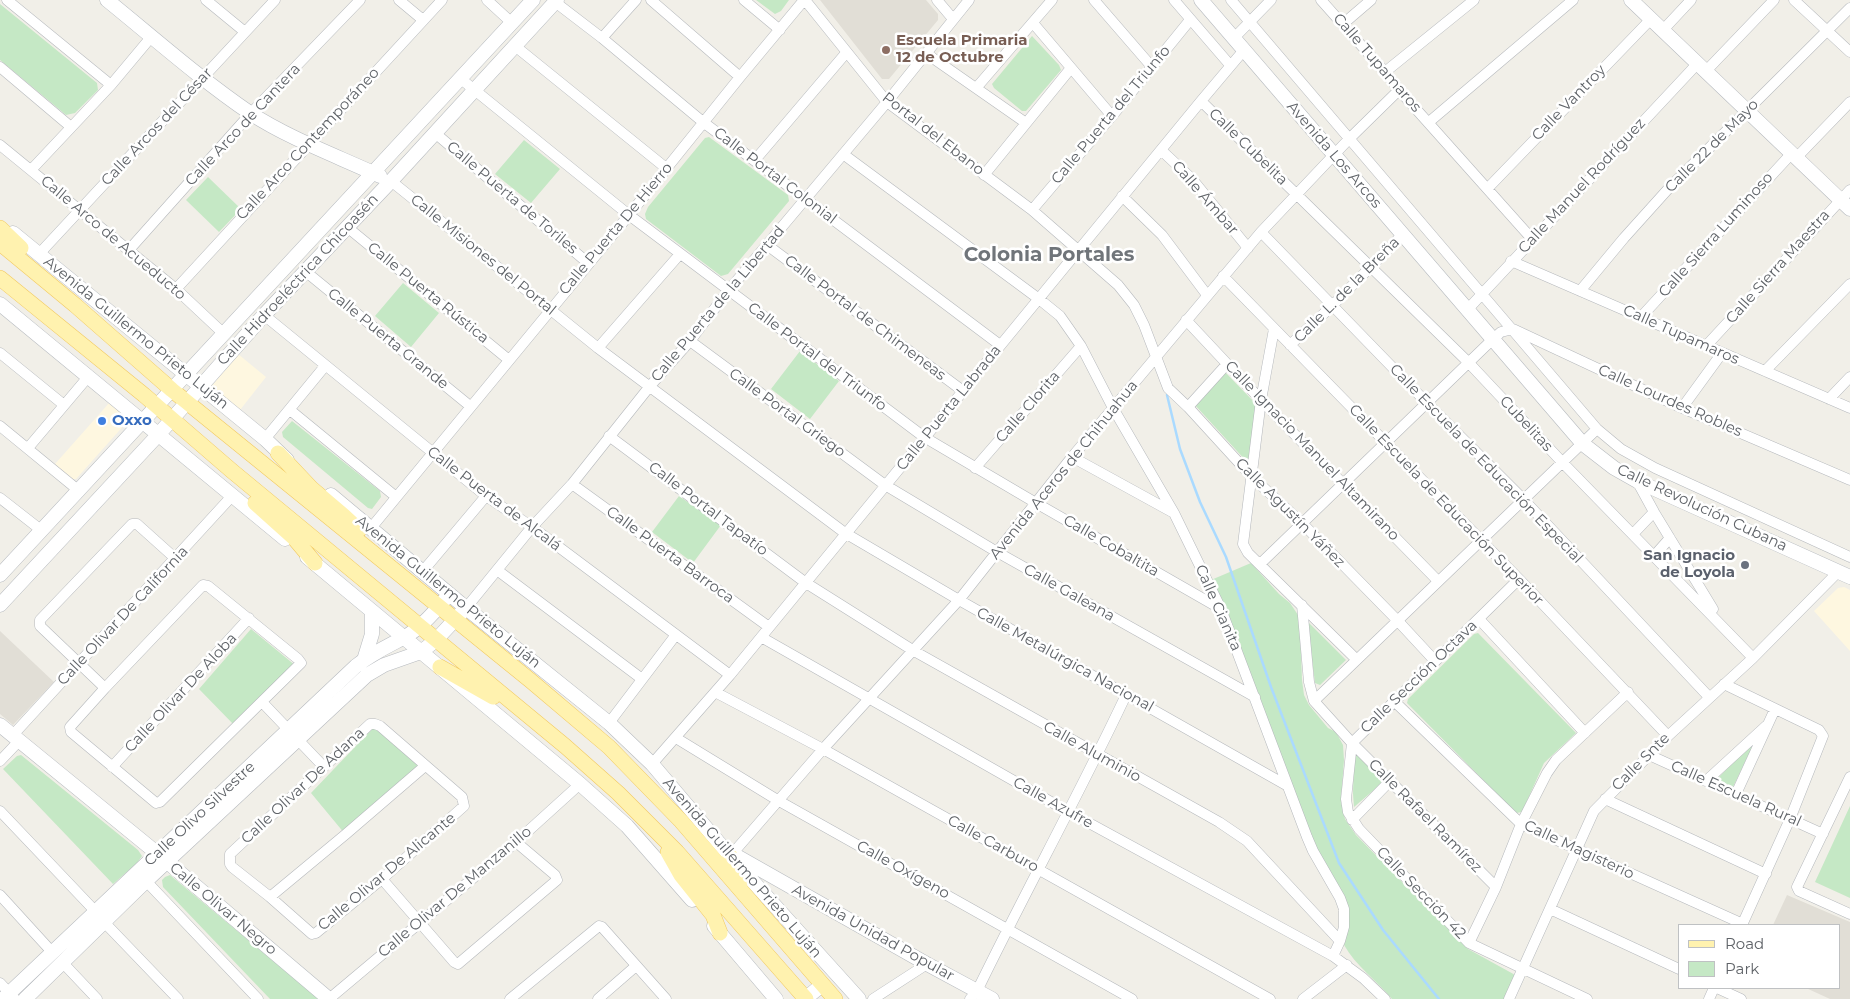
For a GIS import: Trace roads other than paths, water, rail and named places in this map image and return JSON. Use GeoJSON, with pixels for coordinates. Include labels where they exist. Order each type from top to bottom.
{"type":"FeatureCollection","features":[{"type":"Feature","properties":{"kind":"main road"},"geometry":{"type":"LineString","coordinates":[[0,228],[45,270],[75,305]]}},
{"type":"Feature","properties":{"kind":"main road","name":"Avenida Guillermo Prieto Luján"},"geometry":{"type":"LineString","coordinates":[[0,243],[75,305],[172,390],[531,681],[609,747],[681,821],[828,994]]}},
{"type":"Feature","properties":{"kind":"main road"},"geometry":{"type":"LineString","coordinates":[[0,278],[157,406],[232,471],[565,746],[618,793],[684,860],[806,999]]}},
{"type":"Feature","properties":{"kind":"main road"},"geometry":{"type":"LineString","coordinates":[[0,284],[26,300]]}},
{"type":"Feature","properties":{"kind":"main road"},"geometry":{"type":"LineString","coordinates":[[278,453],[311,488],[358,529],[377,556]]}},
{"type":"Feature","properties":{"kind":"main road"},"geometry":{"type":"LineString","coordinates":[[232,471],[258,506],[294,538],[315,563]]}},
{"type":"Feature","properties":{"kind":"main road"},"geometry":{"type":"LineString","coordinates":[[440,667],[490,694],[534,730],[565,746]]}},
{"type":"Feature","properties":{"kind":"main road"},"geometry":{"type":"LineString","coordinates":[[656,831],[681,875],[713,915],[720,933]]}},
{"type":"Feature","properties":{"kind":"main road"},"geometry":{"type":"LineString","coordinates":[[731,855],[735,870],[764,919]]}},
{"type":"Feature","properties":{"kind":"street"},"geometry":{"type":"LineString","coordinates":[[7,0],[111,85]]}},
{"type":"Feature","properties":{"kind":"street","name":"Calle Misiones del Portal"},"geometry":{"type":"LineString","coordinates":[[107,0],[251,113],[308,144],[391,181],[598,348],[845,533]]}},
{"type":"Feature","properties":{"kind":"street"},"geometry":{"type":"LineString","coordinates":[[206,0],[245,32]]}},
{"type":"Feature","properties":{"kind":"street","name":"Calle Arcos del César"},"geometry":{"type":"LineString","coordinates":[[39,254],[275,0]]}},
{"type":"Feature","properties":{"kind":"street","name":"Calle Arco de Cantera"},"geometry":{"type":"LineString","coordinates":[[128,251],[251,113],[360,0]]}},
{"type":"Feature","properties":{"kind":"street"},"geometry":{"type":"LineString","coordinates":[[399,0],[423,20]]}},
{"type":"Feature","properties":{"kind":"street","name":"Calle Arco Contemporáneo"},"geometry":{"type":"LineString","coordinates":[[176,289],[442,0]]}},
{"type":"Feature","properties":{"kind":"street"},"geometry":{"type":"LineString","coordinates":[[487,0],[512,23]]}},
{"type":"Feature","properties":{"kind":"street","name":"Calle Hidroeléctrica Chicoasén"},"geometry":{"type":"LineString","coordinates":[[0,574],[533,0]]}},
{"type":"Feature","properties":{"kind":"street"},"geometry":{"type":"LineString","coordinates":[[602,38],[636,0]]}},
{"type":"Feature","properties":{"kind":"street"},"geometry":{"type":"LineString","coordinates":[[651,0],[740,77]]}},
{"type":"Feature","properties":{"kind":"street"},"geometry":{"type":"LineString","coordinates":[[744,0],[780,30]]}},
{"type":"Feature","properties":{"kind":"street","name":"Calle Puerta De Hierro"},"geometry":{"type":"LineString","coordinates":[[371,528],[805,0]]}},
{"type":"Feature","properties":{"kind":"street","name":"Portal del Ebano"},"geometry":{"type":"LineString","coordinates":[[805,0],[887,102],[1032,210],[1118,285],[1134,305],[1156,358]]}},
{"type":"Feature","properties":{"kind":"street"},"geometry":{"type":"LineString","coordinates":[[937,0],[953,18]]}},
{"type":"Feature","properties":{"kind":"street","name":"Calle Puerta de la Libertad"},"geometry":{"type":"LineString","coordinates":[[466,608],[532,527],[572,484],[650,386],[690,341],[728,290],[927,54],[953,18],[969,0]]}},
{"type":"Feature","properties":{"kind":"street"},"geometry":{"type":"LineString","coordinates":[[977,87],[1052,0]]}},
{"type":"Feature","properties":{"kind":"street"},"geometry":{"type":"LineString","coordinates":[[1094,0],[1152,67]]}},
{"type":"Feature","properties":{"kind":"street"},"geometry":{"type":"LineString","coordinates":[[1174,0],[1230,66]]}},
{"type":"Feature","properties":{"kind":"street","name":"Avenida Los Arcos"},"geometry":{"type":"LineString","coordinates":[[1201,0],[1468,309]]}},
{"type":"Feature","properties":{"kind":"street"},"geometry":{"type":"LineString","coordinates":[[1230,0],[1597,429],[1621,449],[1655,468],[1850,558]]}},
{"type":"Feature","properties":{"kind":"street"},"geometry":{"type":"LineString","coordinates":[[1234,38],[1271,0]]}},
{"type":"Feature","properties":{"kind":"street","name":"Calle Tupamaros"},"geometry":{"type":"LineString","coordinates":[[1322,0],[1399,90],[1532,239]]}},
{"type":"Feature","properties":{"kind":"street"},"geometry":{"type":"LineString","coordinates":[[1343,24],[1371,0]]}},
{"type":"Feature","properties":{"kind":"street"},"geometry":{"type":"LineString","coordinates":[[1385,72],[1474,0]]}},
{"type":"Feature","properties":{"kind":"street"},"geometry":{"type":"LineString","coordinates":[[1429,122],[1573,0]]}},
{"type":"Feature","properties":{"kind":"street"},"geometry":{"type":"LineString","coordinates":[[1631,0],[1794,155],[1847,199]]}},
{"type":"Feature","properties":{"kind":"street"},"geometry":{"type":"LineString","coordinates":[[1663,30],[1691,0]]}},
{"type":"Feature","properties":{"kind":"street","name":"Calle Manuel Rodríguez"},"geometry":{"type":"LineString","coordinates":[[1468,309],[1532,239],[1702,67],[1774,0]]}},
{"type":"Feature","properties":{"kind":"street"},"geometry":{"type":"LineString","coordinates":[[1794,0],[1850,52]]}},
{"type":"Feature","properties":{"kind":"street","name":"Calle Hidroeléctrica Chicoasén"},"geometry":{"type":"LineString","coordinates":[[0,605],[158,435],[264,315],[391,181],[556,1]]}},
{"type":"Feature","properties":{"kind":"street","name":"Calle Portal Colonial"},"geometry":{"type":"LineString","coordinates":[[556,1],[703,122],[1000,344]]}},
{"type":"Feature","properties":{"kind":"street","name":"Calle 22 de Mayo"},"geometry":{"type":"LineString","coordinates":[[1580,290],[1618,244],[1669,188],[1850,8]]}},
{"type":"Feature","properties":{"kind":"street","name":"Calle Vantroy"},"geometry":{"type":"LineString","coordinates":[[1488,188],[1651,19]]}},
{"type":"Feature","properties":{"kind":"street","name":"Calle Puerta del Triunfo"},"geometry":{"type":"LineString","coordinates":[[1032,210],[1190,20]]}},
{"type":"Feature","properties":{"kind":"street"},"geometry":{"type":"LineString","coordinates":[[1033,23],[1112,116]]}},
{"type":"Feature","properties":{"kind":"street"},"geometry":{"type":"LineString","coordinates":[[31,170],[111,85],[152,36]]}},
{"type":"Feature","properties":{"kind":"street"},"geometry":{"type":"LineString","coordinates":[[515,46],[666,168]]}},
{"type":"Feature","properties":{"kind":"street","name":"Calle Puerta Labrada"},"geometry":{"type":"LineString","coordinates":[[652,764],[730,675],[1000,344],[1244,50]]}},
{"type":"Feature","properties":{"kind":"street"},"geometry":{"type":"LineString","coordinates":[[755,160],[846,53]]}},
{"type":"Feature","properties":{"kind":"street"},"geometry":{"type":"LineString","coordinates":[[927,54],[977,87],[1026,123]]}},
{"type":"Feature","properties":{"kind":"street"},"geometry":{"type":"LineString","coordinates":[[0,67],[71,127]]}},
{"type":"Feature","properties":{"kind":"street"},"geometry":{"type":"LineString","coordinates":[[984,175],[1071,68]]}},
{"type":"Feature","properties":{"kind":"street","name":"Calle Portal del Triunfo"},"geometry":{"type":"LineString","coordinates":[[460,79],[629,215],[924,437]]}},
{"type":"Feature","properties":{"kind":"street","name":"Avenida Aceros de Chihuahua"},"geometry":{"type":"LineString","coordinates":[[731,855],[823,749],[870,700],[959,600],[1072,457],[1261,232],[1334,154],[1399,90]]}},
{"type":"Feature","properties":{"kind":"street","name":"Calle Cubelita"},"geometry":{"type":"LineString","coordinates":[[1201,101],[1296,194]]}},
{"type":"Feature","properties":{"kind":"street","name":"Calle Sierra Luminoso"},"geometry":{"type":"LineString","coordinates":[[1641,317],[1794,155],[1850,102]]}},
{"type":"Feature","properties":{"kind":"street","name":"Calle Puerta de Toriles"},"geometry":{"type":"LineString","coordinates":[[435,133],[588,263]]}},
{"type":"Feature","properties":{"kind":"street","name":"Calle Arco de Acueducto"},"geometry":{"type":"LineString","coordinates":[[0,145],[176,289],[224,334]]}},
{"type":"Feature","properties":{"kind":"street","name":"Calle Ámbar"},"geometry":{"type":"LineString","coordinates":[[1161,150],[1192,179],[1248,248]]}},
{"type":"Feature","properties":{"kind":"street","name":"Calle Cianita"},"geometry":{"type":"LineString","coordinates":[[843,154],[1039,299],[1060,316],[1081,346],[1174,513],[1221,609],[1286,785],[1313,851],[1340,898],[1344,909],[1344,927],[1340,941]]}},
{"type":"Feature","properties":{"kind":"street","name":"Cubelitas"},"geometry":{"type":"LineString","coordinates":[[1296,194],[1468,362],[1563,463],[1753,658]]}},
{"type":"Feature","properties":{"kind":"street"},"geometry":{"type":"LineString","coordinates":[[1122,196],[1162,234],[1207,295]]}},
{"type":"Feature","properties":{"kind":"street","name":"Calle Sierra Maestra"},"geometry":{"type":"LineString","coordinates":[[1706,346],[1847,199]]}},
{"type":"Feature","properties":{"kind":"street","name":"Avenida Guillermo Prieto Luján"},"geometry":{"type":"LineString","coordinates":[[0,223],[265,439],[278,453],[466,608],[609,723],[652,764],[859,999]]}},
{"type":"Feature","properties":{"kind":"street","name":"Calle Puerta Rústica"},"geometry":{"type":"LineString","coordinates":[[347,227],[509,360]]}},
{"type":"Feature","properties":{"kind":"street","name":"Calle Escuela de Educación Especial"},"geometry":{"type":"LineString","coordinates":[[1261,232],[1524,500],[1709,697]]}},
{"type":"Feature","properties":{"kind":"street","name":"Calle L. de la Breña"},"geometry":{"type":"LineString","coordinates":[[1290,345],[1371,268],[1403,234]]}},
{"type":"Feature","properties":{"kind":"street","name":"Calle Portal de Chimeneas"},"geometry":{"type":"LineString","coordinates":[[767,245],[963,391]]}},
{"type":"Feature","properties":{"kind":"street"},"geometry":{"type":"LineString","coordinates":[[598,348],[680,254]]}},
{"type":"Feature","properties":{"kind":"street","name":"Calle Tupamaros"},"geometry":{"type":"LineString","coordinates":[[1511,261],[1850,408]]}},
{"type":"Feature","properties":{"kind":"street","name":"Calle Puerta Grande"},"geometry":{"type":"LineString","coordinates":[[306,271],[470,406]]}},
{"type":"Feature","properties":{"kind":"street","name":"Calle Escuela de Educación Superior"},"geometry":{"type":"LineString","coordinates":[[1223,276],[1519,579],[1668,736]]}},
{"type":"Feature","properties":{"kind":"street"},"geometry":{"type":"LineString","coordinates":[[1765,371],[1850,284]]}},
{"type":"Feature","properties":{"kind":"street"},"geometry":{"type":"LineString","coordinates":[[1,308],[315,563],[580,784],[627,826],[776,999]]}},
{"type":"Feature","properties":{"kind":"street","name":"Calle Revolución Cubana"},"geometry":{"type":"LineString","coordinates":[[1468,309],[1583,444],[1614,468],[1637,481],[1844,574]]}},
{"type":"Feature","properties":{"kind":"street","name":"Calle Puerta de Alcalá"},"geometry":{"type":"LineString","coordinates":[[264,315],[486,496],[532,527],[675,636],[730,675]]}},
{"type":"Feature","properties":{"kind":"street","name":"Calle Ignacio Manuel Altamirano"},"geometry":{"type":"LineString","coordinates":[[1186,320],[1226,364],[1438,580]]}},
{"type":"Feature","properties":{"kind":"street"},"geometry":{"type":"LineString","coordinates":[[1274,328],[1261,400],[1243,544],[1248,553],[1356,659]]}},
{"type":"Feature","properties":{"kind":"street"},"geometry":{"type":"LineString","coordinates":[[1260,564],[1468,362],[1501,332],[1513,329]]}},
{"type":"Feature","properties":{"kind":"street","name":"Calle Lourdes Robles"},"geometry":{"type":"LineString","coordinates":[[1513,329],[1682,408],[1850,480]]}},
{"type":"Feature","properties":{"kind":"street","name":"Calle Portal Griego"},"geometry":{"type":"LineString","coordinates":[[690,341],[885,485]]}},
{"type":"Feature","properties":{"kind":"street","name":"Calle Clorita"},"geometry":{"type":"LineString","coordinates":[[974,468],[1081,346]]}},
{"type":"Feature","properties":{"kind":"street"},"geometry":{"type":"LineString","coordinates":[[0,353],[64,405]]}},
{"type":"Feature","properties":{"kind":"street"},"geometry":{"type":"LineString","coordinates":[[1682,408],[1722,353]]}},
{"type":"Feature","properties":{"kind":"street","name":"Calle Agustín Yáñez"},"geometry":{"type":"LineString","coordinates":[[1156,358],[1165,384],[1252,477],[1302,523],[1397,620],[1435,662]]}},
{"type":"Feature","properties":{"kind":"street"},"geometry":{"type":"LineString","coordinates":[[1188,407],[1226,364]]}},
{"type":"Feature","properties":{"kind":"street"},"geometry":{"type":"LineString","coordinates":[[265,439],[325,366]]}},
{"type":"Feature","properties":{"kind":"street"},"geometry":{"type":"LineString","coordinates":[[28,448],[88,377]]}},
{"type":"Feature","properties":{"kind":"street"},"geometry":{"type":"LineString","coordinates":[[1829,399],[1850,377]]}},
{"type":"Feature","properties":{"kind":"street"},"geometry":{"type":"LineString","coordinates":[[290,410],[396,496]]}},
{"type":"Feature","properties":{"kind":"street"},"geometry":{"type":"LineString","coordinates":[[0,426],[78,490]]}},
{"type":"Feature","properties":{"kind":"street"},"geometry":{"type":"LineString","coordinates":[[1302,605],[1309,682],[1314,700],[1597,429]]}},
{"type":"Feature","properties":{"kind":"street","name":"Calle Portal Tapatío"},"geometry":{"type":"LineString","coordinates":[[610,436],[806,583]]}},
{"type":"Feature","properties":{"kind":"street","name":"Calle Cobaltita"},"geometry":{"type":"LineString","coordinates":[[924,437],[974,468],[1221,609]]}},
{"type":"Feature","properties":{"kind":"street"},"geometry":{"type":"LineString","coordinates":[[1072,457],[1174,513]]}},
{"type":"Feature","properties":{"kind":"street"},"geometry":{"type":"LineString","coordinates":[[1637,481],[1722,625]]}},
{"type":"Feature","properties":{"kind":"street","name":"Calle Puerta Barroca"},"geometry":{"type":"LineString","coordinates":[[572,484],[769,627]]}},
{"type":"Feature","properties":{"kind":"street","name":"Calle Galeana"},"geometry":{"type":"LineString","coordinates":[[885,485],[996,552],[1255,698]]}},
{"type":"Feature","properties":{"kind":"street","name":"Calle Olivar De California"},"geometry":{"type":"LineString","coordinates":[[0,761],[15,738],[79,663],[232,496]]}},
{"type":"Feature","properties":{"kind":"street"},"geometry":{"type":"LineString","coordinates":[[423,572],[486,496]]}},
{"type":"Feature","properties":{"kind":"street"},"geometry":{"type":"LineString","coordinates":[[0,498],[41,530]]}},
{"type":"Feature","properties":{"kind":"street"},"geometry":{"type":"LineString","coordinates":[[1633,534],[1654,512]]}},
{"type":"Feature","properties":{"kind":"street"},"geometry":{"type":"LineString","coordinates":[[105,688],[40,626],[40,620],[132,524],[137,524],[176,559]]}},
{"type":"Feature","properties":{"kind":"street","name":"Calle Metalúrgica Nacional"},"geometry":{"type":"LineString","coordinates":[[845,533],[959,600],[1286,785]]}},
{"type":"Feature","properties":{"kind":"street"},"geometry":{"type":"LineString","coordinates":[[1654,556],[1670,538]]}},
{"type":"Feature","properties":{"kind":"street"},"geometry":{"type":"LineString","coordinates":[[496,570],[642,679]]}},
{"type":"Feature","properties":{"kind":"street","name":"Calle Snte"},"geometry":{"type":"LineString","coordinates":[[1509,999],[1594,811],[1709,697],[1844,574]]}},
{"type":"Feature","properties":{"kind":"street","name":"Calle Sección Octava"},"geometry":{"type":"LineString","coordinates":[[1352,820],[1348,812],[1346,799],[1352,742],[1519,579]]}},
{"type":"Feature","properties":{"kind":"street","name":"Calle Aluminio"},"geometry":{"type":"LineString","coordinates":[[806,583],[914,651],[1219,822],[1248,841],[1340,941]]}},
{"type":"Feature","properties":{"kind":"street"},"geometry":{"type":"LineString","coordinates":[[200,586],[208,586],[298,659],[300,663],[300,666],[158,803],[154,802],[71,732],[70,727],[105,688],[200,586]]}},
{"type":"Feature","properties":{"kind":"street","name":"Calle Olivo Silvestre"},"geometry":{"type":"LineString","coordinates":[[294,735],[364,660],[378,650],[404,638],[420,626],[439,607],[449,593]]}},
{"type":"Feature","properties":{"kind":"street","name":"Calle Olivo Silvestre"},"geometry":{"type":"LineString","coordinates":[[25,999],[63,963],[100,917],[294,735],[367,675],[384,665],[421,652],[436,640],[466,608]]}},
{"type":"Feature","properties":{"kind":"street"},"geometry":{"type":"LineString","coordinates":[[364,660],[372,634],[372,611]]}},
{"type":"Feature","properties":{"kind":"street","name":"Calle Olivar De Aloba"},"geometry":{"type":"LineString","coordinates":[[112,766],[249,618]]}},
{"type":"Feature","properties":{"kind":"street"},"geometry":{"type":"LineString","coordinates":[[1479,619],[1585,733]]}},
{"type":"Feature","properties":{"kind":"street"},"geometry":{"type":"LineString","coordinates":[[609,723],[675,636]]}},
{"type":"Feature","properties":{"kind":"street","name":"Calle Azufre"},"geometry":{"type":"LineString","coordinates":[[761,637],[1067,811],[1333,956],[1347,965],[1384,999]]}},
{"type":"Feature","properties":{"kind":"street"},"geometry":{"type":"LineString","coordinates":[[1724,684],[1819,730],[1822,732],[1823,739],[1743,924]]}},
{"type":"Feature","properties":{"kind":"street","name":"Calle Carburo"},"geometry":{"type":"LineString","coordinates":[[715,692],[823,749],[1270,999]]}},
{"type":"Feature","properties":{"kind":"street"},"geometry":{"type":"LineString","coordinates":[[1469,943],[1496,887],[1521,824],[1547,773],[1556,760],[1628,692]]}},
{"type":"Feature","properties":{"kind":"street"},"geometry":{"type":"LineString","coordinates":[[974,995],[1126,695]]}},
{"type":"Feature","properties":{"kind":"street","name":"Calle Rafael Ramírez"},"geometry":{"type":"LineString","coordinates":[[1314,700],[1352,742],[1496,887]]}},
{"type":"Feature","properties":{"kind":"street"},"geometry":{"type":"LineString","coordinates":[[262,702],[323,766]]}},
{"type":"Feature","properties":{"kind":"street","name":"Calle Magisterio"},"geometry":{"type":"LineString","coordinates":[[1395,702],[1521,824],[1741,924]]}},
{"type":"Feature","properties":{"kind":"street"},"geometry":{"type":"LineString","coordinates":[[1736,794],[1775,709]]}},
{"type":"Feature","properties":{"kind":"street"},"geometry":{"type":"LineString","coordinates":[[1706,781],[1769,723]]}},
{"type":"Feature","properties":{"kind":"street","name":"Calle Olivar De Adana"},"geometry":{"type":"LineString","coordinates":[[310,933],[270,897],[232,867],[230,864],[230,854],[366,727],[375,724],[462,797],[465,802],[463,808]]}},
{"type":"Feature","properties":{"kind":"street","name":"Calle Olivar Negro"},"geometry":{"type":"LineString","coordinates":[[0,725],[163,858],[329,999]]}},
{"type":"Feature","properties":{"kind":"street","name":"Calle Oxígeno"},"geometry":{"type":"LineString","coordinates":[[676,738],[779,801],[1132,999]]}},
{"type":"Feature","properties":{"kind":"street","name":"Calle Escuela Rural"},"geometry":{"type":"LineString","coordinates":[[1649,755],[1823,834]]}},
{"type":"Feature","properties":{"kind":"street"},"geometry":{"type":"LineString","coordinates":[[270,897],[424,766]]}},
{"type":"Feature","properties":{"kind":"street"},"geometry":{"type":"LineString","coordinates":[[1850,777],[1798,885],[1798,889],[1850,914]]}},
{"type":"Feature","properties":{"kind":"street"},"geometry":{"type":"LineString","coordinates":[[1352,820],[1391,780]]}},
{"type":"Feature","properties":{"kind":"street","name":"Calle Olivar De Manzanillo"},"geometry":{"type":"LineString","coordinates":[[329,999],[516,842],[580,784]]}},
{"type":"Feature","properties":{"kind":"street"},"geometry":{"type":"LineString","coordinates":[[1605,799],[1766,874]]}},
{"type":"Feature","properties":{"kind":"street","name":"Calle Olivar De Alicante"},"geometry":{"type":"LineString","coordinates":[[310,933],[316,933],[382,879],[463,808]]}},
{"type":"Feature","properties":{"kind":"street"},"geometry":{"type":"LineString","coordinates":[[0,811],[178,999]]}},
{"type":"Feature","properties":{"kind":"street","name":"Calle Sección 42"},"geometry":{"type":"LineString","coordinates":[[1352,820],[1469,943],[1587,999]]}},
{"type":"Feature","properties":{"kind":"street"},"geometry":{"type":"LineString","coordinates":[[382,879],[454,962],[460,963],[557,880],[555,875],[516,842]]}},
{"type":"Feature","properties":{"kind":"street","name":"Avenida Unidad Popular"},"geometry":{"type":"LineString","coordinates":[[731,855],[927,964],[974,995],[992,999]]}},
{"type":"Feature","properties":{"kind":"street","name":"Calle Olivo Silvestre"},"geometry":{"type":"LineString","coordinates":[[7,993],[52,952],[146,881],[163,858]]}},
{"type":"Feature","properties":{"kind":"street"},"geometry":{"type":"LineString","coordinates":[[146,881],[258,999]]}},
{"type":"Feature","properties":{"kind":"street"},"geometry":{"type":"LineString","coordinates":[[0,895],[52,952]]}},
{"type":"Feature","properties":{"kind":"street"},"geometry":{"type":"LineString","coordinates":[[1550,909],[1678,970]]}},
{"type":"Feature","properties":{"kind":"street"},"geometry":{"type":"LineString","coordinates":[[510,999],[599,926],[602,927],[666,999]]}},
{"type":"Feature","properties":{"kind":"street"},"geometry":{"type":"LineString","coordinates":[[1333,956],[1340,941]]}},
{"type":"Feature","properties":{"kind":"street"},"geometry":{"type":"LineString","coordinates":[[63,963],[97,999]]}},
{"type":"Feature","properties":{"kind":"street"},"geometry":{"type":"LineString","coordinates":[[872,999],[927,964]]}},
{"type":"Feature","properties":{"kind":"street"},"geometry":{"type":"LineString","coordinates":[[1302,999],[1347,965]]}},
{"type":"Feature","properties":{"kind":"street"},"geometry":{"type":"LineString","coordinates":[[598,999],[636,966]]}},
{"type":"Feature","properties":{"kind":"street"},"geometry":{"type":"LineString","coordinates":[[1718,989],[1741,999]]}},
{"type":"Feature","properties":{"kind":"street"},"geometry":{"type":"LineString","coordinates":[[806,999],[828,994]]}},
{"type":"Feature","properties":{"kind":"waterway"},"geometry":{"type":"LineString","coordinates":[[1167,395],[1180,449],[1200,502],[1226,557],[1271,687],[1339,863],[1383,930],[1439,999]]}},
{"type":"Feature","properties":{"kind":"place","name":"Escuela Primaria 12 de Octubre"},"geometry":{"type":"Point","coordinates":[886,50]}},
{"type":"Feature","properties":{"kind":"place","name":"Oxxo"},"geometry":{"type":"Point","coordinates":[102,421]}},
{"type":"Feature","properties":{"kind":"place","name":"San Ignacio de Loyola"},"geometry":{"type":"Point","coordinates":[1745,565]}},
{"type":"Feature","properties":{"kind":"district","name":"Colonia Portales"},"geometry":{"type":"Point","coordinates":[1049,255]}}]}
